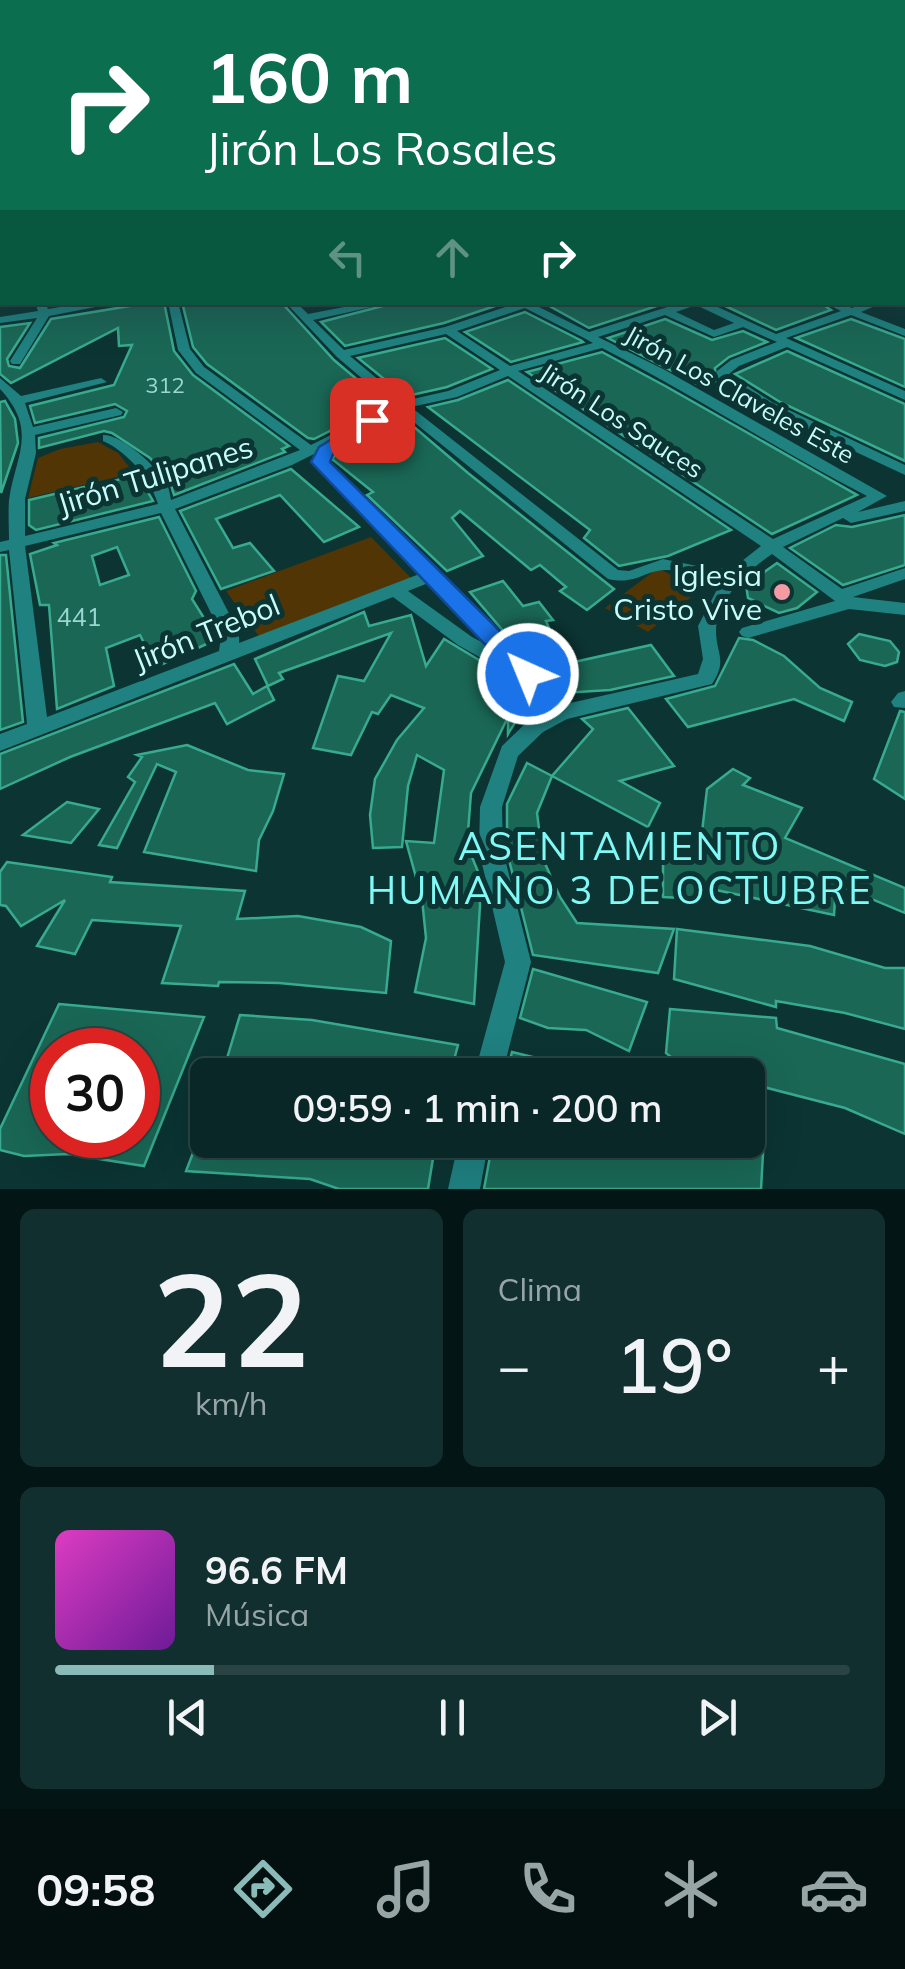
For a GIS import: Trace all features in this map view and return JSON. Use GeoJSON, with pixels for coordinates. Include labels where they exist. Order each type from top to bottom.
{"type":"FeatureCollection","features":[{"type":"Feature","properties":{"kind":"street"},"geometry":{"type":"LineString","coordinates":[[0,320],[42,308],[79,305]]}},
{"type":"Feature","properties":{"kind":"street"},"geometry":{"type":"LineString","coordinates":[[175,305],[184,350],[200,370],[309,450]]}},
{"type":"Feature","properties":{"kind":"street"},"geometry":{"type":"LineString","coordinates":[[293,305],[341,354],[614,575],[630,576],[663,564],[692,571],[738,573]]}},
{"type":"Feature","properties":{"kind":"street"},"geometry":{"type":"LineString","coordinates":[[304,318],[374,305]]}},
{"type":"Feature","properties":{"kind":"street"},"geometry":{"type":"LineString","coordinates":[[341,354],[448,330],[527,305]]}},
{"type":"Feature","properties":{"kind":"street","name":"Jirón Los Claveles Este"},"geometry":{"type":"LineString","coordinates":[[532,305],[820,467],[878,493],[811,527]]}},
{"type":"Feature","properties":{"kind":"street"},"geometry":{"type":"LineString","coordinates":[[588,336],[687,305]]}},
{"type":"Feature","properties":{"kind":"street"},"geometry":{"type":"LineString","coordinates":[[704,305],[905,396]]}},
{"type":"Feature","properties":{"kind":"street"},"geometry":{"type":"LineString","coordinates":[[835,305],[905,333]]}},
{"type":"Feature","properties":{"kind":"street"},"geometry":{"type":"LineString","coordinates":[[872,305],[781,340],[735,363],[722,374],[767,405],[905,471]]}},
{"type":"Feature","properties":{"kind":"street"},"geometry":{"type":"LineString","coordinates":[[16,361],[42,308]]}},
{"type":"Feature","properties":{"kind":"street"},"geometry":{"type":"LineString","coordinates":[[666,312],[714,334],[746,322]]}},
{"type":"Feature","properties":{"kind":"street","name":"Jirón Los Sauces"},"geometry":{"type":"LineString","coordinates":[[448,330],[772,546],[844,600]]}},
{"type":"Feature","properties":{"kind":"street","name":"Jirón Tulipanes"},"geometry":{"type":"LineString","coordinates":[[8,546],[166,507],[309,450],[402,405],[452,394],[507,372],[604,344]]}},
{"type":"Feature","properties":{"kind":"street"},"geometry":{"type":"LineString","coordinates":[[0,382],[18,401],[28,432],[29,452],[8,546],[38,729]]}},
{"type":"Feature","properties":{"kind":"street"},"geometry":{"type":"LineString","coordinates":[[18,401],[102,382]]}},
{"type":"Feature","properties":{"kind":"street"},"geometry":{"type":"LineString","coordinates":[[28,432],[116,412]]}},
{"type":"Feature","properties":{"kind":"street"},"geometry":{"type":"LineString","coordinates":[[376,415],[366,427],[326,451],[320,462],[434,575],[562,713]]}},
{"type":"Feature","properties":{"kind":"street"},"geometry":{"type":"LineString","coordinates":[[108,438],[119,442],[159,484],[166,507],[225,622],[230,636],[228,656]]}},
{"type":"Feature","properties":{"kind":"street"},"geometry":{"type":"LineString","coordinates":[[493,1058],[518,962],[491,851],[490,806],[509,752],[536,726],[562,713],[705,679],[715,656],[706,628],[718,598],[738,573],[772,546],[811,527],[905,506]]}},
{"type":"Feature","properties":{"kind":"street"},"geometry":{"type":"LineString","coordinates":[[748,632],[844,600],[905,573]]}},
{"type":"Feature","properties":{"kind":"street","name":"Jirón Trebol"},"geometry":{"type":"LineString","coordinates":[[0,743],[434,575]]}},
{"type":"Feature","properties":{"kind":"street"},"geometry":{"type":"LineString","coordinates":[[395,590],[465,641],[528,674]]}},
{"type":"Feature","properties":{"kind":"street"},"geometry":{"type":"LineString","coordinates":[[844,600],[905,608]]}},
{"type":"Feature","properties":{"kind":"street"},"geometry":{"type":"LineString","coordinates":[[464,1189],[470,1158]]}},
{"type":"Feature","properties":{"kind":"shaded area"},"geometry":{"type":"Polygon","coordinates":[[[98,442],[118,453],[134,473],[28,498],[38,458],[60,449],[98,442]]]}},
{"type":"Feature","properties":{"kind":"shaded area"},"geometry":{"type":"Polygon","coordinates":[[[371,537],[412,579],[261,639],[226,591],[371,537]]]}},
{"type":"Feature","properties":{"kind":"shaded area"},"geometry":{"type":"Polygon","coordinates":[[[658,568],[700,590],[648,632],[605,608],[658,568]]]}},
{"type":"Feature","properties":{"kind":"building"},"geometry":{"type":"Polygon","coordinates":[[[136,305],[165,305],[174,351],[193,375],[289,446],[282,449],[285,452],[174,495],[170,482],[150,458],[112,433],[104,431],[39,448],[39,438],[124,417],[127,411],[115,404],[35,423],[30,406],[114,385],[132,345],[119,346],[118,328],[11,383],[0,374],[0,327],[30,323],[7,359],[9,366],[20,368],[51,319],[136,305]]]}},
{"type":"Feature","properties":{"kind":"building"},"geometry":{"type":"Polygon","coordinates":[[[183,305],[284,305],[334,360],[385,403],[314,439],[308,438],[207,364],[193,347],[183,305]]]}},
{"type":"Feature","properties":{"kind":"building"},"geometry":{"type":"Polygon","coordinates":[[[386,305],[498,305],[444,323],[345,346],[321,322],[386,305]]]}},
{"type":"Feature","properties":{"kind":"building"},"geometry":{"type":"Polygon","coordinates":[[[547,305],[660,305],[589,328],[547,305]]]}},
{"type":"Feature","properties":{"kind":"building"},"geometry":{"type":"Polygon","coordinates":[[[723,305],[824,305],[831,310],[776,330],[723,305]]]}},
{"type":"Feature","properties":{"kind":"building"},"geometry":{"type":"Polygon","coordinates":[[[525,312],[583,342],[511,362],[465,332],[525,312]]]}},
{"type":"Feature","properties":{"kind":"building"},"geometry":{"type":"Polygon","coordinates":[[[665,319],[712,340],[743,331],[767,342],[729,357],[715,368],[716,381],[699,385],[608,338],[665,319]]]}},
{"type":"Feature","properties":{"kind":"building"},"geometry":{"type":"Polygon","coordinates":[[[851,319],[905,339],[905,387],[796,338],[851,319]]]}},
{"type":"Feature","properties":{"kind":"building"},"geometry":{"type":"Polygon","coordinates":[[[445,338],[492,369],[447,387],[412,395],[397,384],[394,387],[358,358],[445,338]]]}},
{"type":"Feature","properties":{"kind":"building"},"geometry":{"type":"Polygon","coordinates":[[[787,351],[905,404],[905,461],[780,402],[735,374],[787,351]]]}},
{"type":"Feature","properties":{"kind":"building"},"geometry":{"type":"Polygon","coordinates":[[[602,352],[857,495],[772,534],[527,372],[602,352]]]}},
{"type":"Feature","properties":{"kind":"building"},"geometry":{"type":"Polygon","coordinates":[[[508,380],[731,530],[668,556],[619,566],[584,538],[590,530],[428,407],[508,380]]]}},
{"type":"Feature","properties":{"kind":"building"},"geometry":{"type":"Polygon","coordinates":[[[5,401],[15,419],[18,443],[1,493],[0,402],[5,401]]]}},
{"type":"Feature","properties":{"kind":"building"},"geometry":{"type":"Polygon","coordinates":[[[400,415],[614,589],[587,610],[560,591],[566,587],[540,565],[531,570],[460,511],[452,518],[483,556],[447,571],[367,495],[373,492],[332,459],[346,442],[400,415]]]}},
{"type":"Feature","properties":{"kind":"building"},"geometry":{"type":"Polygon","coordinates":[[[291,469],[359,527],[324,542],[280,495],[216,519],[233,548],[250,543],[274,571],[221,589],[180,511],[291,469]]]}},
{"type":"Feature","properties":{"kind":"building"},"geometry":{"type":"Polygon","coordinates":[[[137,473],[153,501],[36,530],[29,525],[29,500],[84,487],[86,491],[137,473]]]}},
{"type":"Feature","properties":{"kind":"building"},"geometry":{"type":"Polygon","coordinates":[[[905,515],[905,565],[843,585],[790,548],[836,525],[852,527],[905,515]]]}},
{"type":"Feature","properties":{"kind":"building"},"geometry":{"type":"Polygon","coordinates":[[[159,517],[196,591],[192,599],[214,634],[211,642],[156,667],[140,635],[106,648],[114,686],[57,709],[49,605],[40,605],[30,554],[57,545],[54,543],[159,517]],[[117,547],[92,556],[100,585],[129,575],[117,547]]]}},
{"type":"Feature","properties":{"kind":"building"},"geometry":{"type":"Polygon","coordinates":[[[0,555],[6,555],[23,722],[0,730],[0,555]]]}},
{"type":"Feature","properties":{"kind":"building","name":"Iglesia Cristo Vive"},"geometry":{"type":"Polygon","coordinates":[[[777,563],[817,592],[797,608],[779,613],[748,598],[746,585],[777,563]]]}},
{"type":"Feature","properties":{"kind":"building"},"geometry":{"type":"Polygon","coordinates":[[[503,581],[523,606],[539,602],[553,620],[546,621],[565,664],[651,645],[674,676],[610,690],[562,693],[546,671],[544,675],[521,650],[513,631],[505,633],[470,592],[503,581]]]}},
{"type":"Feature","properties":{"kind":"building"},"geometry":{"type":"Polygon","coordinates":[[[364,612],[369,626],[411,615],[426,666],[444,639],[513,677],[531,697],[508,734],[508,717],[471,793],[467,845],[479,874],[480,905],[474,1004],[415,992],[426,938],[422,899],[406,841],[434,843],[444,770],[417,755],[408,786],[402,847],[373,848],[370,815],[375,779],[397,740],[424,708],[391,695],[378,714],[372,712],[351,755],[313,748],[338,676],[364,681],[391,633],[279,673],[283,679],[268,686],[255,659],[364,612]]]}},
{"type":"Feature","properties":{"kind":"building"},"geometry":{"type":"Polygon","coordinates":[[[859,634],[890,641],[899,652],[897,662],[885,666],[860,660],[848,644],[859,634]]]}},
{"type":"Feature","properties":{"kind":"building"},"geometry":{"type":"Polygon","coordinates":[[[739,638],[753,640],[784,656],[820,688],[852,702],[844,721],[794,699],[688,727],[666,699],[715,686],[739,638]]]}},
{"type":"Feature","properties":{"kind":"building"},"geometry":{"type":"Polygon","coordinates":[[[234,664],[253,694],[267,686],[274,700],[227,724],[215,703],[70,757],[0,789],[0,754],[234,664]]]}},
{"type":"Feature","properties":{"kind":"building"},"geometry":{"type":"Polygon","coordinates":[[[628,708],[674,766],[620,781],[660,803],[648,827],[552,776],[593,729],[582,719],[628,708]]]}},
{"type":"Feature","properties":{"kind":"building"},"geometry":{"type":"Polygon","coordinates":[[[900,711],[905,712],[905,799],[874,779],[900,711]]]}},
{"type":"Feature","properties":{"kind":"building"},"geometry":{"type":"Polygon","coordinates":[[[187,745],[248,770],[284,774],[259,840],[256,871],[144,852],[176,772],[157,764],[117,848],[99,845],[135,782],[128,777],[142,757],[137,755],[187,745]]]}},
{"type":"Feature","properties":{"kind":"building"},"geometry":{"type":"Polygon","coordinates":[[[527,763],[552,776],[537,813],[543,859],[560,897],[577,923],[674,929],[658,973],[533,955],[507,852],[507,804],[527,763]]]}},
{"type":"Feature","properties":{"kind":"building"},"geometry":{"type":"Polygon","coordinates":[[[733,769],[750,778],[743,785],[802,808],[785,838],[905,888],[905,913],[836,884],[834,915],[702,887],[702,899],[663,897],[663,857],[699,858],[707,789],[733,769]]]}},
{"type":"Feature","properties":{"kind":"building"},"geometry":{"type":"Polygon","coordinates":[[[67,802],[99,809],[71,843],[23,835],[67,802]]]}},
{"type":"Feature","properties":{"kind":"building"},"geometry":{"type":"Polygon","coordinates":[[[7,862],[112,877],[110,882],[245,891],[237,919],[298,916],[361,927],[391,941],[386,993],[279,983],[162,983],[181,926],[92,920],[75,954],[37,946],[65,900],[21,926],[6,906],[0,905],[0,872],[7,862]]]}},
{"type":"Feature","properties":{"kind":"building"},"geometry":{"type":"Polygon","coordinates":[[[677,929],[810,946],[885,968],[905,968],[905,1029],[776,1001],[776,1007],[674,979],[677,929]]]}},
{"type":"Feature","properties":{"kind":"building"},"geometry":{"type":"Polygon","coordinates":[[[533,969],[647,1002],[629,1051],[586,1030],[548,1028],[520,1018],[533,969]]]}},
{"type":"Feature","properties":{"kind":"building"},"geometry":{"type":"Polygon","coordinates":[[[59,1004],[204,1017],[160,1126],[160,1028],[48,1028],[59,1004]]]}},
{"type":"Feature","properties":{"kind":"building"},"geometry":{"type":"Polygon","coordinates":[[[670,1009],[776,1018],[777,1028],[905,1064],[905,1134],[845,1108],[765,1087],[765,1058],[672,1058],[666,1053],[670,1009]]]}},
{"type":"Feature","properties":{"kind":"building"},"geometry":{"type":"Polygon","coordinates":[[[240,1015],[312,1020],[458,1045],[455,1058],[227,1058],[240,1015]]]}},
{"type":"Feature","properties":{"kind":"building"},"geometry":{"type":"Polygon","coordinates":[[[512,1052],[537,1058],[510,1058],[512,1052]]]}},
{"type":"Feature","properties":{"kind":"building"},"geometry":{"type":"Polygon","coordinates":[[[30,1065],[30,1156],[0,1150],[0,1129],[30,1065]]]}},
{"type":"Feature","properties":{"kind":"building"},"geometry":{"type":"Polygon","coordinates":[[[93,1158],[147,1158],[144,1166],[93,1158]]]}},
{"type":"Feature","properties":{"kind":"building"},"geometry":{"type":"Polygon","coordinates":[[[191,1158],[433,1158],[428,1189],[339,1189],[310,1179],[186,1171],[191,1158]]]}},
{"type":"Feature","properties":{"kind":"building"},"geometry":{"type":"Polygon","coordinates":[[[490,1158],[763,1158],[761,1189],[484,1189],[490,1158]]]}},
{"type":"Feature","properties":{"kind":"place","name":"Iglesia Cristo Vive"},"geometry":{"type":"Point","coordinates":[782,592]}},
{"type":"Feature","properties":{"kind":"district","name":"ASENTAMIENTO HUMANO 3 DE OCTUBRE"},"geometry":{"type":"Point","coordinates":[620,868]}},
{"type":"Feature","properties":{"kind":"route"},"geometry":{"type":"LineString","coordinates":[[372,420],[326,451],[320,462],[456,596],[528,674]]}}]}
